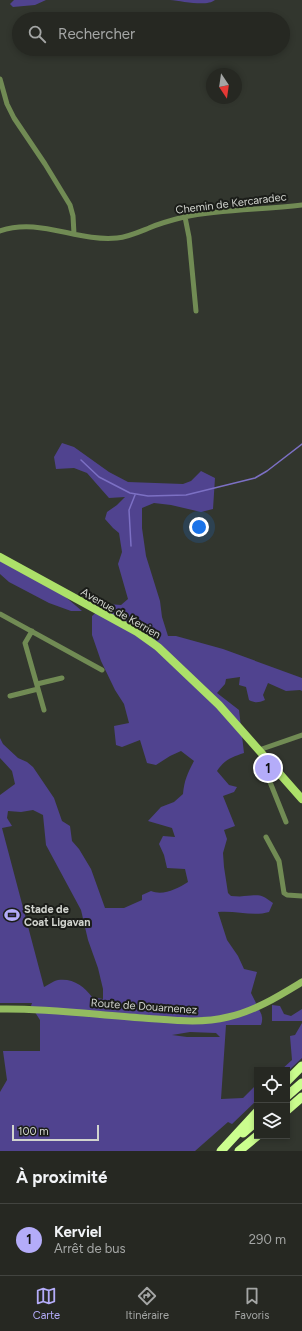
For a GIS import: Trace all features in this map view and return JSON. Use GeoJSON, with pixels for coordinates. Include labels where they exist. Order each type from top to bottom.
{"type":"FeatureCollection","features":[{"type":"Feature","properties":{"kind":"highway"},"geometry":{"type":"LineString","coordinates":[[290,1079],[302,1066]]}},
{"type":"Feature","properties":{"kind":"highway"},"geometry":{"type":"LineString","coordinates":[[290,1093],[302,1083]]}},
{"type":"Feature","properties":{"kind":"highway"},"geometry":{"type":"LineString","coordinates":[[290,1107],[302,1097]]}},
{"type":"Feature","properties":{"kind":"highway"},"geometry":{"type":"LineString","coordinates":[[221,1151],[254,1115]]}},
{"type":"Feature","properties":{"kind":"highway"},"geometry":{"type":"LineString","coordinates":[[221,1151],[254,1124]]}},
{"type":"Feature","properties":{"kind":"highway"},"geometry":{"type":"LineString","coordinates":[[239,1151],[254,1138]]}},
{"type":"Feature","properties":{"kind":"main road","name":"Avenue de Kerrien"},"geometry":{"type":"LineString","coordinates":[[0,557],[137,632],[155,644],[210,696],[302,799]]}},
{"type":"Feature","properties":{"kind":"main road","name":"Route de Douarnenez"},"geometry":{"type":"LineString","coordinates":[[0,1009],[40,1010],[177,1021],[210,1020],[232,1016],[252,1009],[302,982]]}},
{"type":"Feature","properties":{"kind":"street"},"geometry":{"type":"LineString","coordinates":[[0,79],[7,104],[14,118],[70,205],[73,216],[74,234]]}},
{"type":"Feature","properties":{"kind":"street","name":"Chemin de Kercaradec"},"geometry":{"type":"LineString","coordinates":[[0,231],[10,227],[28,226],[98,238],[119,238],[158,224],[185,217],[238,210],[302,205]]}},
{"type":"Feature","properties":{"kind":"street"},"geometry":{"type":"LineString","coordinates":[[185,217],[189,237],[196,311]]}},
{"type":"Feature","properties":{"kind":"street"},"geometry":{"type":"LineString","coordinates":[[0,614],[102,670]]}},
{"type":"Feature","properties":{"kind":"street"},"geometry":{"type":"LineString","coordinates":[[32,631],[26,643],[44,710]]}},
{"type":"Feature","properties":{"kind":"street"},"geometry":{"type":"LineString","coordinates":[[10,696],[62,678]]}},
{"type":"Feature","properties":{"kind":"street"},"geometry":{"type":"LineString","coordinates":[[259,750],[302,735]]}},
{"type":"Feature","properties":{"kind":"street"},"geometry":{"type":"LineString","coordinates":[[266,759],[262,762],[286,822]]}},
{"type":"Feature","properties":{"kind":"street"},"geometry":{"type":"LineString","coordinates":[[266,837],[279,861],[284,893],[286,896],[302,896]]}},
{"type":"Feature","properties":{"kind":"shaded area"},"geometry":{"type":"Polygon","coordinates":[[[14,0],[46,0],[35,5],[13,7],[10,4],[14,0]]]}},
{"type":"Feature","properties":{"kind":"shaded area"},"geometry":{"type":"Polygon","coordinates":[[[170,0],[215,0],[200,3],[170,0]]]}},
{"type":"Feature","properties":{"kind":"shaded area"},"geometry":{"type":"Polygon","coordinates":[[[62,443],[74,447],[109,472],[128,482],[183,484],[191,481],[201,471],[215,478],[213,509],[201,512],[171,505],[154,503],[142,508],[142,528],[146,556],[160,601],[162,617],[168,636],[176,636],[223,649],[302,678],[302,691],[286,691],[268,683],[263,695],[265,700],[258,702],[249,700],[246,687],[239,685],[240,677],[226,679],[225,684],[217,693],[239,710],[244,753],[229,759],[222,764],[217,771],[229,785],[237,787],[234,792],[223,796],[235,826],[224,830],[227,839],[223,853],[228,893],[231,896],[259,895],[273,903],[269,912],[257,914],[218,912],[227,940],[238,956],[244,969],[257,972],[251,993],[262,1019],[261,1025],[226,1025],[221,1099],[243,1098],[254,1087],[254,1103],[232,1124],[228,1122],[195,1151],[0,1151],[0,1092],[7,1080],[3,1051],[40,1051],[40,1020],[31,1006],[32,1003],[0,1003],[0,795],[15,784],[12,771],[0,758],[0,738],[3,744],[18,758],[27,762],[33,767],[54,798],[62,821],[70,826],[72,841],[79,849],[91,869],[105,908],[124,908],[142,900],[142,895],[151,891],[160,893],[165,892],[175,889],[188,882],[185,869],[167,868],[164,855],[159,844],[163,836],[175,837],[172,828],[148,821],[161,807],[174,802],[183,794],[184,785],[194,761],[181,751],[156,765],[147,763],[140,740],[122,747],[116,745],[114,726],[129,723],[124,704],[115,690],[101,661],[92,635],[92,616],[106,604],[121,605],[128,599],[118,564],[122,552],[119,533],[105,519],[107,512],[125,497],[109,498],[87,473],[74,468],[56,469],[54,457],[62,443]],[[33,810],[21,812],[8,811],[7,818],[12,826],[2,828],[44,987],[52,982],[69,980],[82,986],[92,997],[103,999],[103,989],[98,968],[88,940],[81,910],[46,845],[43,815],[33,810]],[[190,1032],[172,1035],[187,1037],[220,1037],[216,1033],[190,1032]]]}},
{"type":"Feature","properties":{"kind":"shaded area"},"geometry":{"type":"Polygon","coordinates":[[[0,559],[62,594],[82,611],[71,611],[49,603],[9,582],[0,574],[0,559]]]}},
{"type":"Feature","properties":{"kind":"shaded area"},"geometry":{"type":"Polygon","coordinates":[[[272,1005],[280,1006],[284,1014],[291,1016],[302,1009],[302,1021],[272,1021],[272,1005]]]}},
{"type":"Feature","properties":{"kind":"shaded area"},"geometry":{"type":"Polygon","coordinates":[[[302,1023],[302,1058],[290,1069],[290,1067],[284,1067],[292,1060],[290,1036],[295,1035],[302,1023]]]}},
{"type":"Feature","properties":{"kind":"waterway"},"geometry":{"type":"LineString","coordinates":[[81,460],[99,477],[130,493],[148,496],[186,495],[255,478],[267,471],[302,444]]}},
{"type":"Feature","properties":{"kind":"waterway"},"geometry":{"type":"LineString","coordinates":[[131,546],[129,510],[135,495]]}},
{"type":"Feature","properties":{"kind":"place","name":"Kerviel"},"geometry":{"type":"Point","coordinates":[268,768]}},
{"type":"Feature","properties":{"kind":"place","name":"Stade de Coat Ligavan"},"geometry":{"type":"Point","coordinates":[12,915]}}]}
